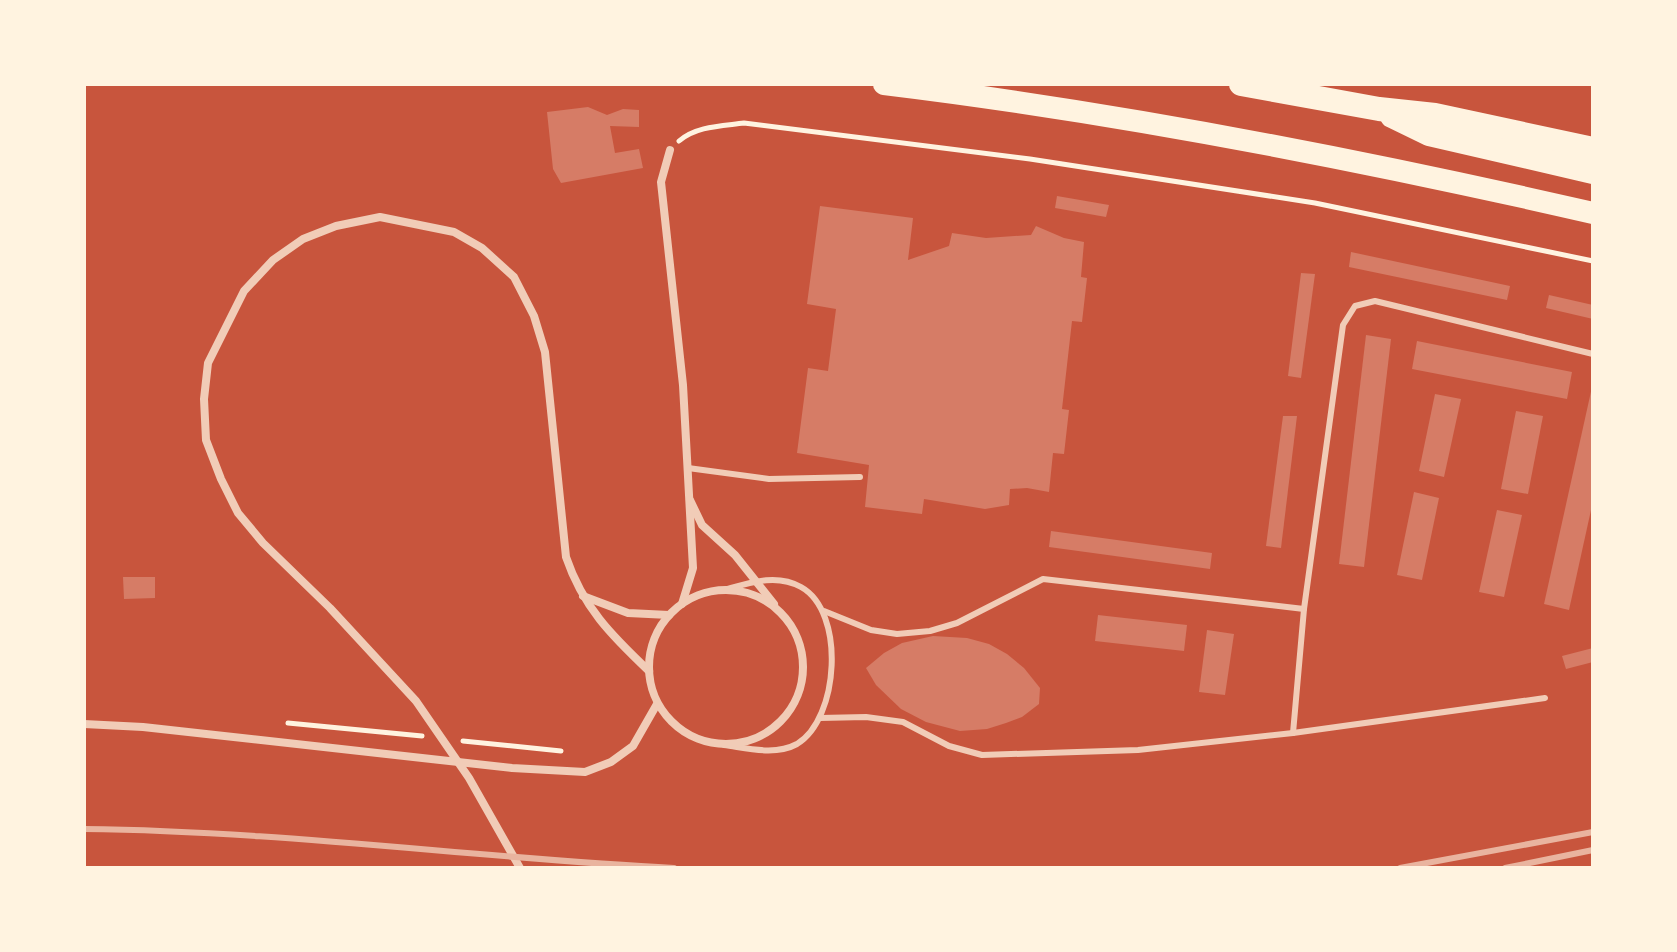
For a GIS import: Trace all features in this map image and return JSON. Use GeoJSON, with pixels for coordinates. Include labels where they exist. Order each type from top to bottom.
{"type":"FeatureCollection","features":[{"type":"Feature","properties":{"kind":"highway"},"geometry":{"type":"LineString","coordinates":[[884,84],[1197,130],[1416,173],[1593,213]]}},
{"type":"Feature","properties":{"kind":"highway"},"geometry":{"type":"LineString","coordinates":[[1241,84],[1379,109],[1435,115],[1593,149]]}},
{"type":"Feature","properties":{"kind":"highway"},"geometry":{"type":"LineString","coordinates":[[1379,109],[1429,134],[1593,172]]}},
{"type":"Feature","properties":{"kind":"street"},"geometry":{"type":"LineString","coordinates":[[670,150],[661,182],[683,385],[693,568],[682,604]]}},
{"type":"Feature","properties":{"kind":"street"},"geometry":{"type":"LineString","coordinates":[[520,868],[475,789],[416,701],[330,608],[263,543],[238,513],[221,479],[206,440],[204,399],[208,363],[244,291],[273,260],[303,239],[336,226],[380,217],[454,232],[482,248],[514,277],[534,316],[545,352],[566,557],[583,596],[606,629],[649,671]]}},
{"type":"Feature","properties":{"kind":"street"},"geometry":{"type":"LineString","coordinates":[[688,496],[702,525],[757,580],[793,630],[801,651],[803,674],[797,696],[785,716],[768,732],[747,741],[724,745],[704,741],[685,733],[669,720],[657,704],[649,671],[650,651],[669,615],[702,594],[724,590],[763,600],[779,611]]}},
{"type":"Feature","properties":{"kind":"street"},"geometry":{"type":"LineString","coordinates":[[583,596],[628,613],[669,615]]}},
{"type":"Feature","properties":{"kind":"street"},"geometry":{"type":"LineString","coordinates":[[84,724],[143,727],[512,768],[585,772],[611,762],[633,746],[657,704]]}},
{"type":"Feature","properties":{"kind":"lane"},"geometry":{"type":"LineString","coordinates":[[1293,733],[1304,609],[1343,325],[1355,306],[1375,301],[1593,354]]}},
{"type":"Feature","properties":{"kind":"lane"},"geometry":{"type":"LineString","coordinates":[[688,468],[769,479],[860,477]]}},
{"type":"Feature","properties":{"kind":"lane"},"geometry":{"type":"LineString","coordinates":[[824,611],[871,630],[897,634],[930,631],[957,623],[1043,579],[1304,609]]}},
{"type":"Feature","properties":{"kind":"lane"},"geometry":{"type":"LineString","coordinates":[[724,590],[757,580],[776,580],[799,586],[815,598],[824,611],[831,637],[827,695],[820,718],[812,730],[797,743],[782,749],[766,751],[724,745]]}},
{"type":"Feature","properties":{"kind":"lane"},"geometry":{"type":"LineString","coordinates":[[820,718],[866,717],[903,722],[949,746],[982,755],[1138,750],[1293,733],[1545,698]]}},
{"type":"Feature","properties":{"kind":"path"},"geometry":{"type":"LineString","coordinates":[[670,150],[686,135],[705,128],[744,123],[1030,159],[1301,201],[1593,261]]}},
{"type":"Feature","properties":{"kind":"path"},"geometry":{"type":"LineString","coordinates":[[275,721],[432,737]]}},
{"type":"Feature","properties":{"kind":"path"},"geometry":{"type":"LineString","coordinates":[[448,739],[574,752]]}},
{"type":"Feature","properties":{"kind":"building"},"geometry":{"type":"Polygon","coordinates":[[[588,107],[607,115],[623,109],[639,110],[639,127],[610,126],[615,153],[639,149],[643,168],[561,183],[553,169],[547,112],[588,107]]]}},
{"type":"Feature","properties":{"kind":"building"},"geometry":{"type":"Polygon","coordinates":[[[1057,196],[1109,205],[1106,217],[1055,208],[1057,196]]]}},
{"type":"Feature","properties":{"kind":"building"},"geometry":{"type":"Polygon","coordinates":[[[820,206],[913,218],[908,260],[949,246],[952,233],[986,238],[1031,235],[1036,226],[1064,238],[1084,242],[1081,277],[1087,278],[1082,322],[1072,321],[1062,409],[1069,410],[1064,454],[1053,453],[1049,492],[1010,489],[1009,505],[985,509],[924,499],[922,514],[865,507],[869,465],[797,453],[808,368],[828,371],[836,309],[807,304],[820,206]]]}},
{"type":"Feature","properties":{"kind":"building"},"geometry":{"type":"Polygon","coordinates":[[[1351,252],[1510,286],[1507,300],[1349,267],[1351,252]]]}},
{"type":"Feature","properties":{"kind":"building"},"geometry":{"type":"Polygon","coordinates":[[[1301,273],[1315,274],[1301,378],[1288,376],[1301,273]]]}},
{"type":"Feature","properties":{"kind":"building"},"geometry":{"type":"Polygon","coordinates":[[[1549,295],[1593,305],[1593,319],[1546,308],[1549,295]]]}},
{"type":"Feature","properties":{"kind":"building"},"geometry":{"type":"Polygon","coordinates":[[[1366,335],[1391,339],[1364,567],[1339,564],[1366,335]]]}},
{"type":"Feature","properties":{"kind":"building"},"geometry":{"type":"Polygon","coordinates":[[[1417,341],[1572,372],[1567,399],[1412,369],[1417,341]]]}},
{"type":"Feature","properties":{"kind":"building"},"geometry":{"type":"Polygon","coordinates":[[[1592,387],[1593,501],[1569,610],[1544,604],[1592,387]]]}},
{"type":"Feature","properties":{"kind":"building"},"geometry":{"type":"Polygon","coordinates":[[[1435,394],[1461,399],[1444,477],[1419,471],[1435,394]]]}},
{"type":"Feature","properties":{"kind":"building"},"geometry":{"type":"Polygon","coordinates":[[[1516,411],[1543,416],[1528,494],[1501,489],[1516,411]]]}},
{"type":"Feature","properties":{"kind":"building"},"geometry":{"type":"Polygon","coordinates":[[[1283,416],[1297,416],[1281,548],[1266,546],[1283,416]]]}},
{"type":"Feature","properties":{"kind":"building"},"geometry":{"type":"Polygon","coordinates":[[[1414,492],[1439,498],[1422,580],[1397,575],[1414,492]]]}},
{"type":"Feature","properties":{"kind":"building"},"geometry":{"type":"Polygon","coordinates":[[[1497,510],[1522,515],[1504,597],[1479,592],[1497,510]]]}},
{"type":"Feature","properties":{"kind":"building"},"geometry":{"type":"Polygon","coordinates":[[[1051,531],[1212,553],[1210,569],[1049,547],[1051,531]]]}},
{"type":"Feature","properties":{"kind":"building"},"geometry":{"type":"Polygon","coordinates":[[[123,577],[155,577],[155,598],[124,599],[123,577]]]}},
{"type":"Feature","properties":{"kind":"building"},"geometry":{"type":"Polygon","coordinates":[[[1098,615],[1187,625],[1184,651],[1095,641],[1098,615]]]}},
{"type":"Feature","properties":{"kind":"building"},"geometry":{"type":"Polygon","coordinates":[[[1207,630],[1234,634],[1225,695],[1199,692],[1207,630]]]}},
{"type":"Feature","properties":{"kind":"building"},"geometry":{"type":"Polygon","coordinates":[[[933,636],[967,638],[989,644],[1007,654],[1024,668],[1040,688],[1039,704],[1022,717],[1006,723],[987,729],[960,731],[926,722],[901,709],[876,685],[866,668],[902,643],[933,636]]]}},
{"type":"Feature","properties":{"kind":"building"},"geometry":{"type":"Polygon","coordinates":[[[1593,648],[1593,662],[1566,669],[1562,656],[1593,648]]]}},
{"type":"Feature","properties":{"kind":"railway"},"geometry":{"type":"LineString","coordinates":[[84,829],[232,835],[674,868]]}},
{"type":"Feature","properties":{"kind":"railway"},"geometry":{"type":"LineString","coordinates":[[1400,868],[1593,832]]}},
{"type":"Feature","properties":{"kind":"railway"},"geometry":{"type":"LineString","coordinates":[[1505,868],[1593,850]]}}]}
